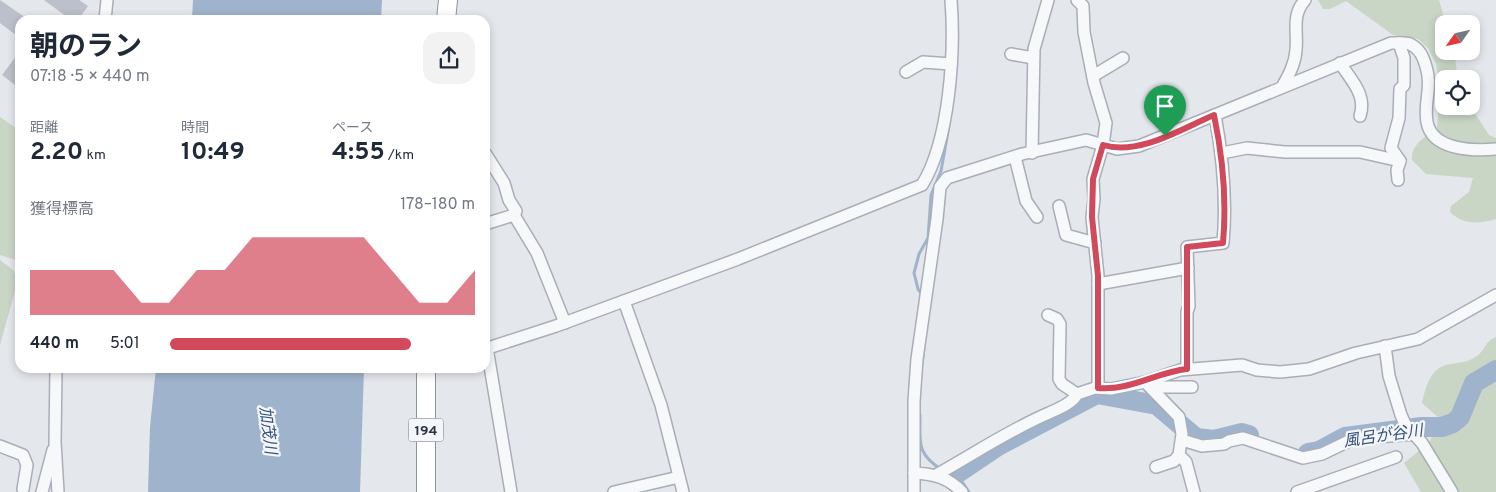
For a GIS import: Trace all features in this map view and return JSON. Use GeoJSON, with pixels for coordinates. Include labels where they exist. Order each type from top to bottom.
{"type":"FeatureCollection","features":[{"type":"Feature","properties":{"kind":"highway"},"geometry":{"type":"LineString","coordinates":[[446,15],[448,0]]}},
{"type":"Feature","properties":{"kind":"highway","name":"194"},"geometry":{"type":"LineString","coordinates":[[426,373],[426,492]]}},
{"type":"Feature","properties":{"kind":"street"},"geometry":{"type":"LineString","coordinates":[[106,15],[107,0]]}},
{"type":"Feature","properties":{"kind":"street"},"geometry":{"type":"LineString","coordinates":[[490,348],[565,323],[738,259],[918,188],[926,180],[943,125],[953,34],[951,0]]}},
{"type":"Feature","properties":{"kind":"street"},"geometry":{"type":"LineString","coordinates":[[1032,152],[1033,58],[1042,17],[1048,0]]}},
{"type":"Feature","properties":{"kind":"street"},"geometry":{"type":"LineString","coordinates":[[1078,0],[1083,6],[1084,32],[1092,76],[1106,123],[1103,145],[1093,179],[1098,284],[1098,388]]}},
{"type":"Feature","properties":{"kind":"street"},"geometry":{"type":"LineString","coordinates":[[1282,87],[1295,58],[1296,18],[1298,9],[1304,0]]}},
{"type":"Feature","properties":{"kind":"street"},"geometry":{"type":"LineString","coordinates":[[914,492],[914,401],[917,359],[937,219],[939,187],[947,178],[1032,152],[1086,140],[1117,150],[1139,146],[1391,43],[1410,44],[1421,53],[1428,70],[1430,87],[1427,124],[1438,140],[1456,147],[1476,151],[1496,149]]}},
{"type":"Feature","properties":{"kind":"street"},"geometry":{"type":"LineString","coordinates":[[1399,43],[1405,70],[1404,85],[1400,89],[1399,118],[1391,148],[1400,161]]}},
{"type":"Feature","properties":{"kind":"street"},"geometry":{"type":"LineString","coordinates":[[1011,54],[1033,58]]}},
{"type":"Feature","properties":{"kind":"street"},"geometry":{"type":"LineString","coordinates":[[1092,76],[1124,58]]}},
{"type":"Feature","properties":{"kind":"street"},"geometry":{"type":"LineString","coordinates":[[906,72],[923,62],[951,64]]}},
{"type":"Feature","properties":{"kind":"street"},"geometry":{"type":"LineString","coordinates":[[1340,63],[1363,98],[1360,116]]}},
{"type":"Feature","properties":{"kind":"street"},"geometry":{"type":"LineString","coordinates":[[1187,369],[1187,247],[1223,243],[1225,210],[1222,153],[1214,115]]}},
{"type":"Feature","properties":{"kind":"street"},"geometry":{"type":"LineString","coordinates":[[1222,153],[1247,148],[1284,152],[1360,152],[1400,161]]}},
{"type":"Feature","properties":{"kind":"street"},"geometry":{"type":"LineString","coordinates":[[1015,157],[1026,201],[1037,217]]}},
{"type":"Feature","properties":{"kind":"street"},"geometry":{"type":"LineString","coordinates":[[490,161],[504,182],[509,200],[516,211],[514,215],[537,253],[565,323]]}},
{"type":"Feature","properties":{"kind":"street"},"geometry":{"type":"LineString","coordinates":[[1398,180],[1397,170],[1400,161]]}},
{"type":"Feature","properties":{"kind":"street"},"geometry":{"type":"LineString","coordinates":[[926,180],[939,187]]}},
{"type":"Feature","properties":{"kind":"street"},"geometry":{"type":"LineString","coordinates":[[1059,206],[1066,235],[1095,243]]}},
{"type":"Feature","properties":{"kind":"street"},"geometry":{"type":"LineString","coordinates":[[490,222],[514,215]]}},
{"type":"Feature","properties":{"kind":"street"},"geometry":{"type":"LineString","coordinates":[[1098,284],[1188,268]]}},
{"type":"Feature","properties":{"kind":"street"},"geometry":{"type":"LineString","coordinates":[[1149,386],[1169,372],[1187,369],[1242,366],[1265,371],[1298,371],[1385,346],[1418,339],[1496,295]]}},
{"type":"Feature","properties":{"kind":"street"},"geometry":{"type":"LineString","coordinates":[[624,301],[661,405],[683,492]]}},
{"type":"Feature","properties":{"kind":"street"},"geometry":{"type":"LineString","coordinates":[[1048,315],[1057,319],[1060,324],[1059,379],[1062,384],[1077,394]]}},
{"type":"Feature","properties":{"kind":"street"},"geometry":{"type":"LineString","coordinates":[[1385,346],[1386,361],[1395,401],[1405,424],[1415,434],[1440,469],[1452,492]]}},
{"type":"Feature","properties":{"kind":"street"},"geometry":{"type":"LineString","coordinates":[[490,372],[511,492]]}},
{"type":"Feature","properties":{"kind":"street"},"geometry":{"type":"LineString","coordinates":[[56,373],[55,442],[58,492]]}},
{"type":"Feature","properties":{"kind":"street"},"geometry":{"type":"LineString","coordinates":[[1149,386],[1179,417],[1182,440],[1179,455],[1174,461],[1156,467]]}},
{"type":"Feature","properties":{"kind":"street"},"geometry":{"type":"LineString","coordinates":[[936,475],[1019,426],[1058,409],[1075,398],[1077,394],[1098,388],[1192,387]]}},
{"type":"Feature","properties":{"kind":"street"},"geometry":{"type":"LineString","coordinates":[[1182,440],[1202,446],[1224,444],[1243,438],[1303,458],[1322,454],[1353,439],[1415,434]]}},
{"type":"Feature","properties":{"kind":"street"},"geometry":{"type":"LineString","coordinates":[[42,492],[55,442]]}},
{"type":"Feature","properties":{"kind":"street"},"geometry":{"type":"LineString","coordinates":[[0,446],[23,455],[26,465],[24,489]]}},
{"type":"Feature","properties":{"kind":"street"},"geometry":{"type":"LineString","coordinates":[[1179,455],[1186,462],[1194,492]]}},
{"type":"Feature","properties":{"kind":"street"},"geometry":{"type":"LineString","coordinates":[[1297,492],[1396,457]]}},
{"type":"Feature","properties":{"kind":"street"},"geometry":{"type":"LineString","coordinates":[[914,473],[936,475],[955,485],[962,492]]}},
{"type":"Feature","properties":{"kind":"street"},"geometry":{"type":"LineString","coordinates":[[614,492],[679,477]]}},
{"type":"Feature","properties":{"kind":"green space"},"geometry":{"type":"Polygon","coordinates":[[[1318,0],[1439,0],[1443,15],[1435,15],[1435,60],[1455,60],[1457,70],[1437,70],[1428,48],[1418,39],[1393,35],[1346,1],[1330,9],[1323,9],[1318,0]]]}},
{"type":"Feature","properties":{"kind":"green space"},"geometry":{"type":"Polygon","coordinates":[[[1438,115],[1476,115],[1489,135],[1496,138],[1496,219],[1472,222],[1455,216],[1450,212],[1451,206],[1469,192],[1473,178],[1426,174],[1412,160],[1412,154],[1416,145],[1437,129],[1438,115]]]}},
{"type":"Feature","properties":{"kind":"green space"},"geometry":{"type":"Polygon","coordinates":[[[0,117],[15,128],[15,260],[0,255],[0,117]]]}},
{"type":"Feature","properties":{"kind":"green space"},"geometry":{"type":"Polygon","coordinates":[[[0,260],[13,270],[15,274],[15,291],[0,345],[0,260]]]}},
{"type":"Feature","properties":{"kind":"green space"},"geometry":{"type":"Polygon","coordinates":[[[1496,337],[1496,492],[1421,492],[1404,463],[1430,442],[1438,417],[1422,403],[1428,382],[1434,372],[1443,366],[1473,359],[1480,354],[1490,340],[1496,337]]]}},
{"type":"Feature","properties":{"kind":"water"},"geometry":{"type":"Polygon","coordinates":[[[193,0],[382,0],[381,15],[192,15],[193,0]]]}},
{"type":"Feature","properties":{"kind":"water","name":"加茂川"},"geometry":{"type":"Polygon","coordinates":[[[155,373],[364,373],[360,492],[148,492],[150,427],[155,373]]]}},
{"type":"Feature","properties":{"kind":"building"},"geometry":{"type":"Polygon","coordinates":[[[0,0],[22,15],[15,15],[15,34],[0,23],[0,0]]]}},
{"type":"Feature","properties":{"kind":"building"},"geometry":{"type":"Polygon","coordinates":[[[44,0],[79,0],[88,6],[82,15],[64,15],[44,0]]]}},
{"type":"Feature","properties":{"kind":"building"},"geometry":{"type":"Polygon","coordinates":[[[15,58],[15,85],[2,75],[15,58]]]}},
{"type":"Feature","properties":{"kind":"waterway"},"geometry":{"type":"LineString","coordinates":[[957,14],[957,48]]}},
{"type":"Feature","properties":{"kind":"waterway"},"geometry":{"type":"LineString","coordinates":[[922,295],[918,289],[914,273],[919,254],[928,238],[931,195],[941,171],[949,126]]}},
{"type":"Feature","properties":{"kind":"waterway"},"geometry":{"type":"LineString","coordinates":[[922,364],[924,348]]}},
{"type":"Feature","properties":{"kind":"waterway","name":"風呂が谷川"},"geometry":{"type":"LineString","coordinates":[[1308,453],[1319,451],[1345,437],[1422,427],[1442,427],[1453,423],[1460,417],[1474,383],[1496,370]]}},
{"type":"Feature","properties":{"kind":"waterway","name":"風呂が谷川"},"geometry":{"type":"LineString","coordinates":[[952,477],[998,446],[1097,394],[1157,405],[1196,438],[1214,440],[1242,433],[1249,435]]}},
{"type":"Feature","properties":{"kind":"waterway"},"geometry":{"type":"LineString","coordinates":[[920,415],[921,447],[928,458],[942,470]]}},
{"type":"Feature","properties":{"kind":"waterway"},"geometry":{"type":"LineString","coordinates":[[947,473],[963,483],[969,492]]}},
{"type":"Feature","properties":{"kind":"route"},"geometry":{"type":"LineString","coordinates":[[1214,115],[1224,171],[1225,218],[1223,243],[1187,247],[1189,306],[1187,312],[1187,369],[1169,372],[1151,380],[1122,387],[1111,389],[1098,388],[1098,276],[1092,217],[1094,199],[1093,179],[1103,145],[1117,150],[1139,146],[1165,136],[1214,115]]}}]}
